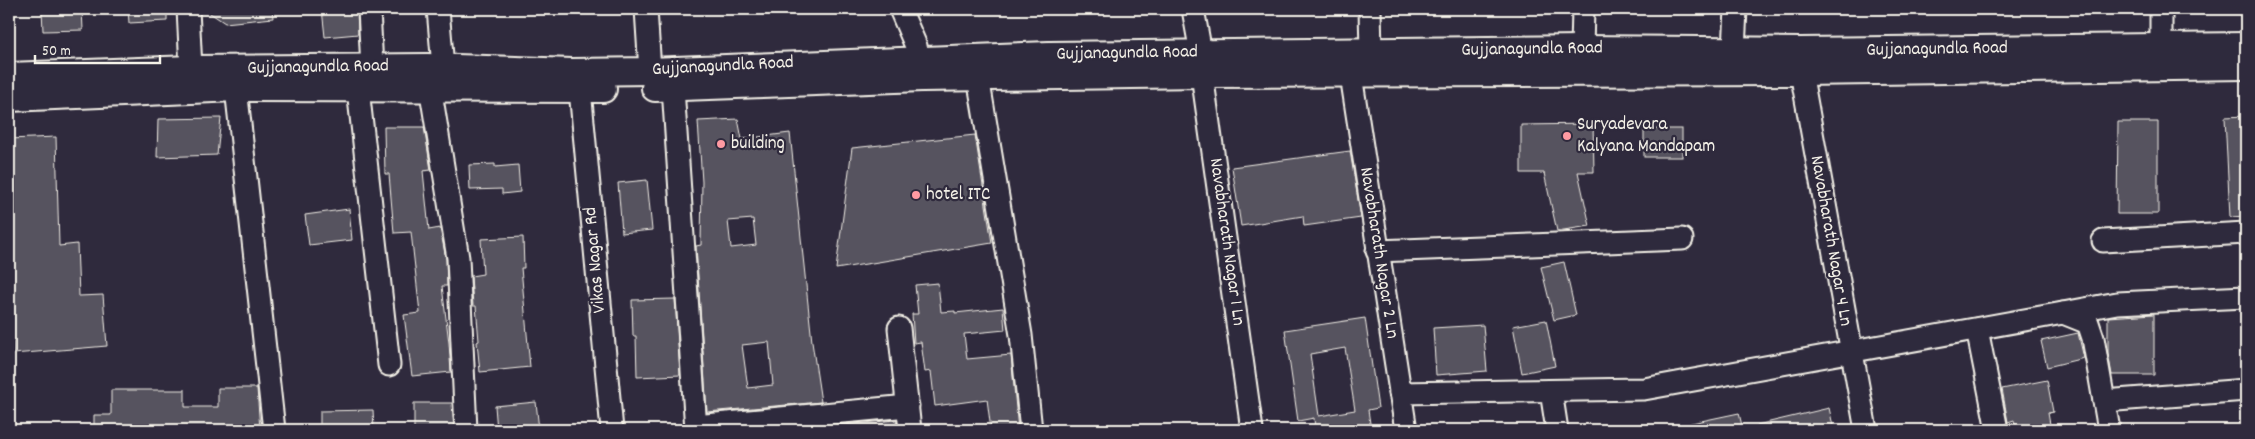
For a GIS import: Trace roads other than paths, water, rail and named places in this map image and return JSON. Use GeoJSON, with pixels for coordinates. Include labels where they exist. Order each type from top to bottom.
{"type":"FeatureCollection","features":[{"type":"Feature","properties":{"kind":"main road","name":"Gujjanagundla Road"},"geometry":{"type":"LineString","coordinates":[[9,98],[236,88],[433,74],[1201,63],[1351,75],[1800,62],[2246,46]]}},
{"type":"Feature","properties":{"kind":"main road","name":"Gujjanagundla Road"},"geometry":{"type":"LineString","coordinates":[[433,74],[580,90],[673,88],[920,68],[978,77],[1371,52],[1582,49],[1734,50],[1800,62],[2246,66]]}},
{"type":"Feature","properties":{"kind":"main road","name":"Gujjanagundla Road"},"geometry":{"type":"LineString","coordinates":[[9,76],[191,69],[365,78]]}},
{"type":"Feature","properties":{"kind":"street"},"geometry":{"type":"LineString","coordinates":[[188,9],[191,69]]}},
{"type":"Feature","properties":{"kind":"street"},"geometry":{"type":"LineString","coordinates":[[369,9],[365,78],[389,365]]}},
{"type":"Feature","properties":{"kind":"street"},"geometry":{"type":"LineString","coordinates":[[438,9],[433,74],[458,258],[466,430]]}},
{"type":"Feature","properties":{"kind":"street"},"geometry":{"type":"LineString","coordinates":[[646,9],[650,71]]}},
{"type":"Feature","properties":{"kind":"street"},"geometry":{"type":"LineString","coordinates":[[900,9],[920,68]]}},
{"type":"Feature","properties":{"kind":"street","name":"Navabharath Nagar 1 Ln"},"geometry":{"type":"LineString","coordinates":[[1193,9],[1252,430]]}},
{"type":"Feature","properties":{"kind":"street"},"geometry":{"type":"LineString","coordinates":[[1370,9],[1371,52]]}},
{"type":"Feature","properties":{"kind":"street"},"geometry":{"type":"LineString","coordinates":[[1582,49],[1583,9]]}},
{"type":"Feature","properties":{"kind":"street"},"geometry":{"type":"LineString","coordinates":[[1734,50],[1736,9]]}},
{"type":"Feature","properties":{"kind":"street"},"geometry":{"type":"LineString","coordinates":[[2160,48],[2161,9]]}},
{"type":"Feature","properties":{"kind":"street","name":"Navabharath Nagar 4 Ln"},"geometry":{"type":"LineString","coordinates":[[1800,62],[1850,351],[1866,430]]}},
{"type":"Feature","properties":{"kind":"street","name":"Navabharath Nagar 2 Ln"},"geometry":{"type":"LineString","coordinates":[[1351,75],[1406,430]]}},
{"type":"Feature","properties":{"kind":"street"},"geometry":{"type":"LineString","coordinates":[[978,77],[1021,335],[1031,430]]}},
{"type":"Feature","properties":{"kind":"street"},"geometry":{"type":"LineString","coordinates":[[236,88],[274,430]]}},
{"type":"Feature","properties":{"kind":"street"},"geometry":{"type":"LineString","coordinates":[[673,88],[696,428],[908,406]]}},
{"type":"Feature","properties":{"kind":"street","name":"Vikas Nagar Rd"},"geometry":{"type":"LineString","coordinates":[[580,90],[612,430]]}},
{"type":"Feature","properties":{"kind":"street"},"geometry":{"type":"LineString","coordinates":[[2103,241],[2246,233]]}},
{"type":"Feature","properties":{"kind":"street"},"geometry":{"type":"LineString","coordinates":[[1377,251],[1682,239]]}},
{"type":"Feature","properties":{"kind":"street"},"geometry":{"type":"LineString","coordinates":[[1400,393],[1644,389],[2117,303],[2246,297]]}},
{"type":"Feature","properties":{"kind":"street"},"geometry":{"type":"LineString","coordinates":[[2063,313],[2088,323],[2093,338],[2109,430]]}},
{"type":"Feature","properties":{"kind":"street"},"geometry":{"type":"LineString","coordinates":[[899,328],[910,430]]}},
{"type":"Feature","properties":{"kind":"street"},"geometry":{"type":"LineString","coordinates":[[1978,329],[1997,430]]}},
{"type":"Feature","properties":{"kind":"street"},"geometry":{"type":"LineString","coordinates":[[2104,401],[2246,390]]}},
{"type":"Feature","properties":{"kind":"street"},"geometry":{"type":"LineString","coordinates":[[1552,391],[1557,430]]}},
{"type":"Feature","properties":{"kind":"place","name":"Suryadevara Kalyana Mandapam"},"geometry":{"type":"Point","coordinates":[1567,136]}},
{"type":"Feature","properties":{"kind":"place","name":"building"},"geometry":{"type":"Point","coordinates":[721,144]}},
{"type":"Feature","properties":{"kind":"place","name":"hotel ITC"},"geometry":{"type":"Point","coordinates":[916,195]}}]}
